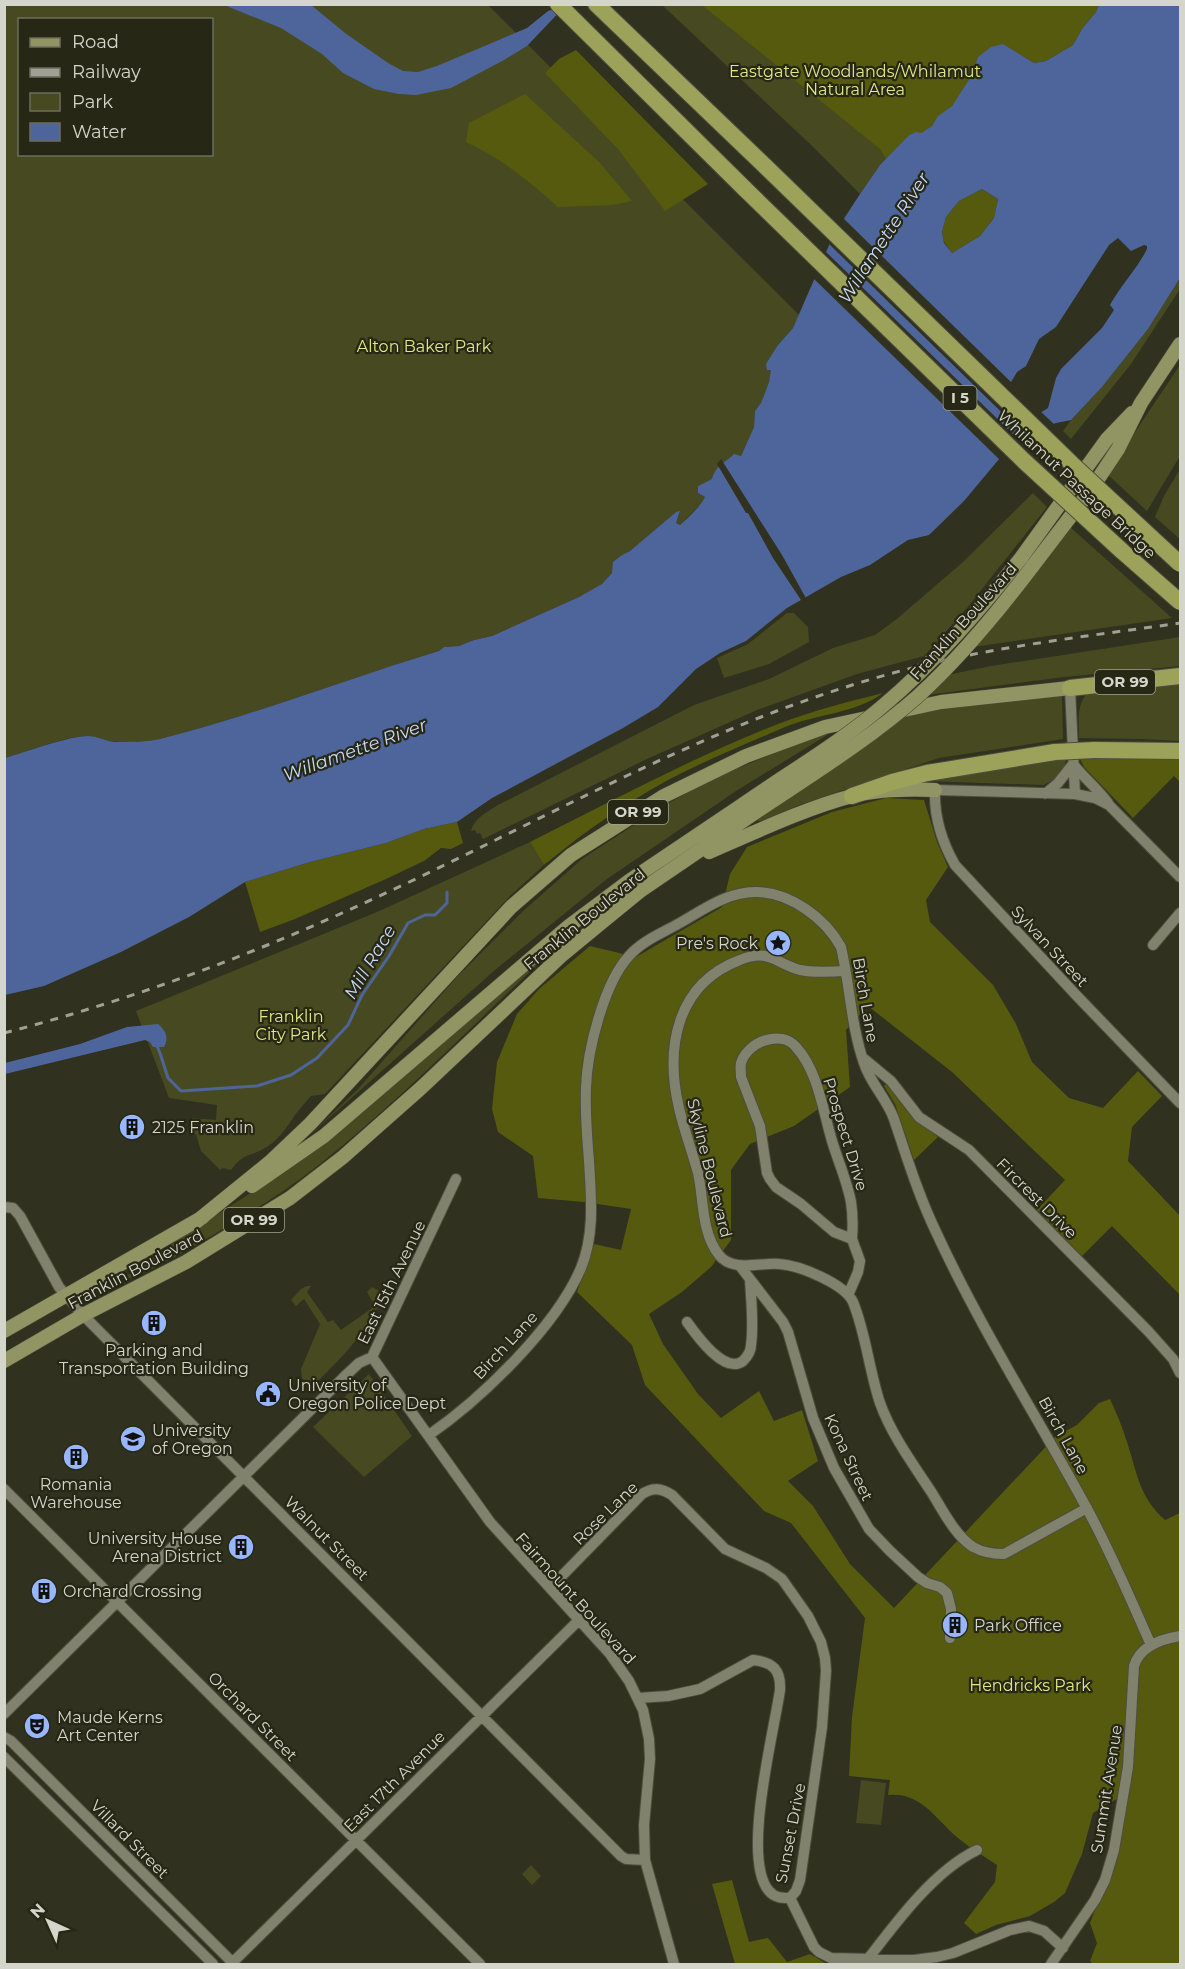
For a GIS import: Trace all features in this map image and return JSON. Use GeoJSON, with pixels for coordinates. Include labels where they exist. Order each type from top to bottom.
{"type":"FeatureCollection","features":[{"type":"Feature","properties":{"kind":"highway","name":"Whilamut Passage Bridge"},"geometry":{"type":"LineString","coordinates":[[558,4],[1024,461],[1180,602]]}},
{"type":"Feature","properties":{"kind":"highway","name":"Whilamut Passage Bridge"},"geometry":{"type":"LineString","coordinates":[[596,4],[1072,465],[1180,564]]}},
{"type":"Feature","properties":{"kind":"highway","name":"OR 99"},"geometry":{"type":"LineString","coordinates":[[1070,688],[1180,676]]}},
{"type":"Feature","properties":{"kind":"highway"},"geometry":{"type":"LineString","coordinates":[[852,796],[927,773],[1055,752],[1094,750],[1180,752]]}},
{"type":"Feature","properties":{"kind":"main road","name":"Franklin Boulevard"},"geometry":{"type":"LineString","coordinates":[[4,1332],[196,1222],[292,1159],[319,1140],[569,926],[629,882],[863,739],[918,696],[954,660],[999,609],[1027,563],[1090,491],[1119,449],[1141,403],[1180,344]]}},
{"type":"Feature","properties":{"kind":"main road","name":"OR 99"},"geometry":{"type":"LineString","coordinates":[[196,1222],[270,1162],[310,1124],[511,907],[571,855],[664,796],[746,756],[825,727],[941,702],[1070,688]]}},
{"type":"Feature","properties":{"kind":"main road"},"geometry":{"type":"LineString","coordinates":[[680,866],[776,823],[852,796],[889,790],[935,790]]}},
{"type":"Feature","properties":{"kind":"main road","name":"Franklin Boulevard"},"geometry":{"type":"LineString","coordinates":[[4,1361],[83,1315],[186,1262],[290,1198],[369,1134],[562,955],[640,891],[680,866],[749,809]]}},
{"type":"Feature","properties":{"kind":"main road"},"geometry":{"type":"LineString","coordinates":[[4,1338],[38,1313]]}},
{"type":"Feature","properties":{"kind":"street"},"geometry":{"type":"LineString","coordinates":[[1070,688],[1075,794]]}},
{"type":"Feature","properties":{"kind":"street"},"geometry":{"type":"LineString","coordinates":[[1044,794],[1058,783],[1073,764]]}},
{"type":"Feature","properties":{"kind":"street"},"geometry":{"type":"LineString","coordinates":[[1073,764],[1084,778],[1102,794],[1109,805],[1180,877]]}},
{"type":"Feature","properties":{"kind":"street"},"geometry":{"type":"LineString","coordinates":[[935,790],[1075,794],[1095,798],[1109,805]]}},
{"type":"Feature","properties":{"kind":"street","name":"Sylvan Street"},"geometry":{"type":"LineString","coordinates":[[935,790],[934,806],[945,845],[955,865],[1069,988],[1180,1102]]}},
{"type":"Feature","properties":{"kind":"street","name":"Birch Lane"},"geometry":{"type":"LineString","coordinates":[[429,1435],[478,1396],[532,1340],[553,1316],[585,1257],[591,1217],[586,1086],[602,1008],[613,980],[629,955],[648,941],[709,906],[740,893],[763,892],[803,907],[827,927],[841,947],[862,1057],[868,1074],[893,1118],[920,1194],[948,1256],[1087,1508],[1151,1645]]}},
{"type":"Feature","properties":{"kind":"street"},"geometry":{"type":"LineString","coordinates":[[1153,945],[1180,913]]}},
{"type":"Feature","properties":{"kind":"street","name":"Skyline Boulevard"},"geometry":{"type":"LineString","coordinates":[[740,1266],[724,1260],[712,1243],[706,1224],[698,1174],[678,1107],[674,1054],[677,1028],[687,1003],[702,983],[726,966],[750,956],[774,958],[797,969],[807,971],[845,971]]}},
{"type":"Feature","properties":{"kind":"street","name":"Prospect Drive"},"geometry":{"type":"LineString","coordinates":[[849,1293],[860,1261],[852,1239],[853,1218],[847,1187],[814,1079],[802,1056],[791,1042],[783,1038],[766,1040],[749,1051],[743,1058],[740,1069],[760,1126],[767,1173],[776,1187],[801,1204],[834,1232],[852,1239]]}},
{"type":"Feature","properties":{"kind":"street","name":"Fircrest Drive"},"geometry":{"type":"LineString","coordinates":[[862,1057],[891,1081],[928,1125],[969,1150],[1148,1331],[1173,1359],[1180,1373]]}},
{"type":"Feature","properties":{"kind":"street","name":"East 15th Avenue"},"geometry":{"type":"LineString","coordinates":[[4,1714],[344,1377],[359,1363],[372,1357],[456,1179]]}},
{"type":"Feature","properties":{"kind":"street","name":"Walnut Street"},"geometry":{"type":"LineString","coordinates":[[9,1208],[20,1216],[59,1287],[83,1315],[621,1856],[626,1859],[645,1860]]}},
{"type":"Feature","properties":{"kind":"street"},"geometry":{"type":"LineString","coordinates":[[740,1266],[790,1265],[823,1278],[849,1293],[887,1419],[949,1520],[975,1548],[992,1554],[1004,1554],[1087,1508]]}},
{"type":"Feature","properties":{"kind":"street","name":"Kona Street"},"geometry":{"type":"LineString","coordinates":[[740,1266],[783,1322],[788,1332],[819,1434],[834,1468],[864,1522],[890,1551],[918,1576],[947,1593],[951,1609],[950,1638]]}},
{"type":"Feature","properties":{"kind":"street"},"geometry":{"type":"LineString","coordinates":[[687,1322],[722,1361],[738,1364],[745,1359],[751,1346],[750,1279]]}},
{"type":"Feature","properties":{"kind":"street","name":"Fairmount Boulevard"},"geometry":{"type":"LineString","coordinates":[[372,1357],[490,1522],[616,1661],[638,1698],[646,1721],[650,1750],[644,1825],[645,1860],[674,1965]]}},
{"type":"Feature","properties":{"kind":"street","name":"Rose Lane"},"geometry":{"type":"LineString","coordinates":[[550,1588],[642,1494],[649,1490],[657,1488],[672,1495],[711,1534]]}},
{"type":"Feature","properties":{"kind":"street","name":"Orchard Street"},"geometry":{"type":"LineString","coordinates":[[4,1489],[480,1965]]}},
{"type":"Feature","properties":{"kind":"street","name":"Sunset Drive"},"geometry":{"type":"LineString","coordinates":[[638,1698],[668,1696],[700,1689],[753,1660],[768,1663],[778,1671],[781,1681],[759,1819],[758,1854],[763,1881],[768,1890],[775,1896],[790,1898],[796,1891],[800,1880],[814,1788],[825,1694],[825,1658],[817,1631],[782,1579],[724,1549],[711,1534]]}},
{"type":"Feature","properties":{"kind":"street","name":"East 17th Avenue"},"geometry":{"type":"LineString","coordinates":[[232,1964],[579,1620]]}},
{"type":"Feature","properties":{"kind":"street"},"geometry":{"type":"LineString","coordinates":[[1151,1645],[1180,1636]]}},
{"type":"Feature","properties":{"kind":"street","name":"Summit Avenue"},"geometry":{"type":"LineString","coordinates":[[1052,1965],[1095,1900],[1109,1867],[1128,1767],[1134,1666],[1139,1654],[1151,1645]]}},
{"type":"Feature","properties":{"kind":"street","name":"Villard Street"},"geometry":{"type":"LineString","coordinates":[[4,1737],[11,1741],[232,1964]]}},
{"type":"Feature","properties":{"kind":"street","name":"Villard Street"},"geometry":{"type":"LineString","coordinates":[[4,1757],[213,1965]]}},
{"type":"Feature","properties":{"kind":"street"},"geometry":{"type":"LineString","coordinates":[[868,1959],[920,1895],[938,1878],[977,1850]]}},
{"type":"Feature","properties":{"kind":"street"},"geometry":{"type":"LineString","coordinates":[[790,1898],[810,1939],[819,1952],[831,1958],[914,1960],[937,1957],[1010,1930],[1029,1926],[1044,1931],[1063,1948]]}},
{"type":"Feature","properties":{"kind":"green space","name":"Alton Baker Park"},"geometry":{"type":"Polygon","coordinates":[[[5,5],[488,5],[799,315],[793,328],[778,345],[769,382],[761,403],[755,411],[754,427],[741,456],[724,464],[717,470],[713,479],[698,486],[698,493],[705,497],[680,525],[676,523],[680,512],[676,512],[630,551],[622,555],[603,584],[492,636],[459,646],[444,647],[439,651],[266,708],[195,729],[160,739],[143,741],[116,742],[91,736],[80,736],[5,758],[5,5]]]}},
{"type":"Feature","properties":{"kind":"green space","name":"Eastgate Woodlands/Whilamut Natural Area"},"geometry":{"type":"Polygon","coordinates":[[[662,5],[1099,5],[908,136],[880,165],[860,194],[662,5]]]}},
{"type":"Feature","properties":{"kind":"green space","name":"Eastgate Woodlands/Whilamut Natural Area"},"geometry":{"type":"Polygon","coordinates":[[[702,5],[1099,5],[1073,45],[1046,61],[1034,63],[1003,44],[978,57],[972,75],[952,106],[939,116],[932,126],[921,133],[908,136],[886,159],[880,149],[702,5]]]}},
{"type":"Feature","properties":{"kind":"green space"},"geometry":{"type":"Polygon","coordinates":[[[576,50],[708,184],[665,211],[618,149],[545,73],[559,59],[576,50]]]}},
{"type":"Feature","properties":{"kind":"green space"},"geometry":{"type":"Polygon","coordinates":[[[525,94],[599,162],[632,201],[613,205],[558,207],[514,171],[491,155],[466,142],[469,123],[525,94]]]}},
{"type":"Feature","properties":{"kind":"green space"},"geometry":{"type":"Polygon","coordinates":[[[982,189],[998,199],[994,218],[980,236],[952,253],[944,242],[942,232],[946,217],[959,201],[982,189]]]}},
{"type":"Feature","properties":{"kind":"green space"},"geometry":{"type":"Polygon","coordinates":[[[1180,278],[1180,289],[1131,364],[1071,439],[1063,431],[1148,329],[1180,278]]]}},
{"type":"Feature","properties":{"kind":"green space"},"geometry":{"type":"Polygon","coordinates":[[[1180,365],[1180,456],[1147,511],[1107,474],[1180,365]]]}},
{"type":"Feature","properties":{"kind":"green space"},"geometry":{"type":"Polygon","coordinates":[[[1180,469],[1180,539],[1155,517],[1180,469]]]}},
{"type":"Feature","properties":{"kind":"green space"},"geometry":{"type":"Polygon","coordinates":[[[1033,493],[1047,507],[967,608],[924,656],[857,674],[757,710],[647,759],[483,839],[480,833],[477,834],[475,830],[471,831],[478,819],[498,805],[694,705],[769,679],[833,648],[875,635],[963,562],[1033,493]]]}},
{"type":"Feature","properties":{"kind":"green space"},"geometry":{"type":"Polygon","coordinates":[[[1070,527],[1172,618],[973,647],[1070,527]]]}},
{"type":"Feature","properties":{"kind":"green space"},"geometry":{"type":"Polygon","coordinates":[[[787,613],[794,613],[808,627],[809,642],[769,664],[724,678],[717,658],[748,644],[787,613]]]}},
{"type":"Feature","properties":{"kind":"green space"},"geometry":{"type":"Polygon","coordinates":[[[1180,637],[1180,666],[1064,677],[927,695],[947,675],[991,666],[1180,637]]]}},
{"type":"Feature","properties":{"kind":"green space"},"geometry":{"type":"Polygon","coordinates":[[[1180,682],[1180,741],[1079,738],[1081,703],[1087,694],[1159,687],[1180,682]]]}},
{"type":"Feature","properties":{"kind":"green space"},"geometry":{"type":"Polygon","coordinates":[[[883,693],[848,710],[785,727],[682,773],[620,809],[544,865],[530,842],[653,780],[746,737],[804,715],[883,693]]]}},
{"type":"Feature","properties":{"kind":"green space"},"geometry":{"type":"Polygon","coordinates":[[[1062,696],[1063,739],[939,758],[802,804],[759,822],[756,816],[906,712],[1062,696]]]}},
{"type":"Feature","properties":{"kind":"green space"},"geometry":{"type":"Polygon","coordinates":[[[832,732],[736,791],[607,879],[495,970],[310,1135],[358,1089],[456,978],[522,912],[582,859],[660,808],[712,779],[809,739],[832,732]]]}},
{"type":"Feature","properties":{"kind":"green space"},"geometry":{"type":"Polygon","coordinates":[[[1180,758],[1180,782],[1174,776],[1133,818],[1084,767],[1080,759],[1180,758]]]}},
{"type":"Feature","properties":{"kind":"green space"},"geometry":{"type":"Polygon","coordinates":[[[1066,760],[1058,776],[1043,785],[927,781],[1038,761],[1066,760]]]}},
{"type":"Feature","properties":{"kind":"green space","name":"Hendricks Park"},"geometry":{"type":"Polygon","coordinates":[[[886,798],[924,800],[937,842],[948,867],[926,900],[930,922],[993,985],[1016,1024],[1032,1062],[1069,1098],[1103,1108],[1138,1071],[1162,1096],[1132,1127],[1128,1161],[1180,1216],[1180,1295],[1112,1226],[1082,1256],[1037,1210],[1065,1180],[952,1072],[868,1006],[846,1030],[850,1087],[794,1126],[750,1144],[731,1170],[731,1240],[711,1267],[682,1292],[649,1314],[663,1344],[698,1394],[721,1418],[759,1391],[774,1421],[802,1410],[818,1461],[788,1481],[813,1506],[850,1564],[894,1608],[1056,1436],[1077,1425],[1099,1403],[1110,1399],[1149,1502],[1165,1520],[1180,1513],[1180,1964],[1093,1964],[1090,1961],[1097,1943],[1090,1923],[1120,1847],[1127,1793],[1093,1813],[1082,1854],[1065,1893],[1054,1902],[1030,1916],[996,1925],[976,1934],[964,1923],[995,1882],[997,1865],[958,1838],[919,1802],[900,1795],[888,1795],[890,1780],[849,1776],[852,1717],[865,1618],[791,1523],[764,1511],[645,1385],[632,1345],[577,1292],[594,1244],[621,1250],[631,1209],[538,1198],[533,1156],[498,1132],[492,1109],[497,1062],[517,1014],[539,989],[590,946],[636,957],[722,907],[730,874],[747,847],[832,812],[886,798]]]}},
{"type":"Feature","properties":{"kind":"green space"},"geometry":{"type":"Polygon","coordinates":[[[457,822],[463,843],[451,849],[441,848],[424,861],[386,879],[260,932],[245,882],[310,862],[386,843],[424,829],[457,822]]]}},
{"type":"Feature","properties":{"kind":"green space","name":"Franklin City Park"},"geometry":{"type":"Polygon","coordinates":[[[530,842],[544,865],[510,896],[325,1094],[311,1096],[276,1140],[267,1147],[244,1157],[231,1170],[223,1168],[220,1170],[201,1151],[196,1134],[191,1135],[192,1118],[216,1120],[217,1105],[169,1098],[136,1011],[377,912],[530,842]]]}},
{"type":"Feature","properties":{"kind":"green space"},"geometry":{"type":"Polygon","coordinates":[[[556,941],[559,945],[409,1087],[316,1167],[213,1235],[127,1279],[126,1276],[177,1240],[268,1182],[556,941]]]}},
{"type":"Feature","properties":{"kind":"green space"},"geometry":{"type":"Polygon","coordinates":[[[887,1083],[917,1120],[938,1137],[914,1160],[895,1104],[884,1086],[887,1083]]]}},
{"type":"Feature","properties":{"kind":"green space"},"geometry":{"type":"Polygon","coordinates":[[[307,1286],[311,1286],[307,1292],[328,1322],[333,1320],[341,1330],[375,1306],[367,1292],[372,1287],[384,1294],[361,1334],[310,1389],[302,1378],[301,1369],[320,1324],[304,1299],[296,1306],[291,1300],[307,1286]]]}},
{"type":"Feature","properties":{"kind":"green space"},"geometry":{"type":"Polygon","coordinates":[[[369,1374],[412,1436],[364,1477],[313,1427],[369,1374]]]}},
{"type":"Feature","properties":{"kind":"green space"},"geometry":{"type":"Polygon","coordinates":[[[861,1780],[886,1783],[881,1825],[856,1823],[861,1780]]]}},
{"type":"Feature","properties":{"kind":"green space"},"geometry":{"type":"Polygon","coordinates":[[[531,1865],[541,1876],[532,1885],[522,1874],[531,1865]]]}},
{"type":"Feature","properties":{"kind":"green space"},"geometry":{"type":"Polygon","coordinates":[[[732,1880],[749,1942],[768,1938],[787,1962],[810,1954],[827,1964],[735,1964],[712,1884],[732,1880]]]}},
{"type":"Feature","properties":{"kind":"water"},"geometry":{"type":"Polygon","coordinates":[[[224,5],[311,5],[345,33],[388,63],[403,71],[418,72],[527,28],[548,11],[566,5],[527,46],[504,60],[451,88],[416,95],[374,89],[343,73],[322,54],[281,28],[224,5]]]}},
{"type":"Feature","properties":{"kind":"water","name":"Willamette River"},"geometry":{"type":"Polygon","coordinates":[[[1099,5],[1180,5],[1180,278],[1148,329],[1102,387],[1071,420],[1031,432],[1005,452],[964,501],[929,535],[908,540],[870,565],[841,577],[787,608],[746,641],[720,653],[696,669],[658,707],[492,798],[457,822],[424,829],[386,843],[310,862],[245,882],[189,917],[121,952],[44,986],[5,995],[5,758],[58,741],[80,737],[91,736],[115,742],[144,741],[195,729],[266,708],[439,651],[444,647],[459,646],[492,636],[579,597],[602,584],[612,573],[613,562],[630,551],[676,512],[680,511],[676,523],[680,525],[687,519],[705,497],[698,493],[698,486],[712,479],[718,467],[734,454],[741,456],[754,427],[755,411],[761,403],[769,382],[771,370],[767,370],[766,364],[778,345],[793,328],[834,234],[880,165],[908,136],[916,132],[921,133],[932,126],[938,116],[952,106],[972,75],[978,57],[991,47],[1003,44],[1034,63],[1046,61],[1073,45],[1099,5]],[[982,189],[959,201],[946,217],[942,232],[944,243],[952,253],[980,236],[994,218],[998,199],[982,189]],[[1118,238],[1109,245],[1056,327],[1039,339],[1026,366],[1017,372],[1007,389],[1027,421],[1048,408],[1056,378],[1061,369],[1102,328],[1114,310],[1110,305],[1147,249],[1144,245],[1131,251],[1118,238]]]}},
{"type":"Feature","properties":{"kind":"water"},"geometry":{"type":"Polygon","coordinates":[[[158,1024],[166,1034],[164,1047],[153,1047],[145,1040],[5,1074],[5,1063],[80,1044],[127,1027],[158,1024]]]}},
{"type":"Feature","properties":{"kind":"pier"},"geometry":{"type":"Polygon","coordinates":[[[842,217],[1013,384],[1010,389],[1014,402],[1027,417],[1039,410],[1056,426],[1028,438],[827,242],[842,217]]]}},
{"type":"Feature","properties":{"kind":"pier"},"geometry":{"type":"Polygon","coordinates":[[[824,250],[1022,443],[1001,461],[812,277],[824,250]]]}},
{"type":"Feature","properties":{"kind":"pier"},"geometry":{"type":"Polygon","coordinates":[[[721,459],[782,555],[807,600],[803,603],[773,558],[717,464],[721,459]]]}},
{"type":"Feature","properties":{"kind":"waterway","name":"Mill Race"},"geometry":{"type":"LineString","coordinates":[[156,1044],[168,1078],[181,1091],[257,1086],[291,1075],[317,1058],[348,1025],[362,995],[408,923],[425,915],[435,915],[447,903],[447,892]]}},
{"type":"Feature","properties":{"kind":"railway"},"geometry":{"type":"LineString","coordinates":[[4,1033],[151,989],[295,934],[437,869],[632,773],[731,729],[800,702],[894,673],[963,656],[1056,640],[1180,623]]}},
{"type":"Feature","properties":{"kind":"place","name":"Pre's Rock"},"geometry":{"type":"Point","coordinates":[778,943]}},
{"type":"Feature","properties":{"kind":"place","name":"2125 Franklin"},"geometry":{"type":"Point","coordinates":[132,1127]}},
{"type":"Feature","properties":{"kind":"place","name":"Parking and Transportation Building"},"geometry":{"type":"Point","coordinates":[154,1323]}},
{"type":"Feature","properties":{"kind":"place","name":"University of Oregon Police Dept"},"geometry":{"type":"Point","coordinates":[268,1394]}},
{"type":"Feature","properties":{"kind":"place","name":"University of Oregon"},"geometry":{"type":"Point","coordinates":[133,1439]}},
{"type":"Feature","properties":{"kind":"place","name":"Romania Warehouse"},"geometry":{"type":"Point","coordinates":[76,1457]}},
{"type":"Feature","properties":{"kind":"place","name":"University House Arena District"},"geometry":{"type":"Point","coordinates":[241,1547]}},
{"type":"Feature","properties":{"kind":"place","name":"Orchard Crossing"},"geometry":{"type":"Point","coordinates":[44,1591]}},
{"type":"Feature","properties":{"kind":"place","name":"Park Office"},"geometry":{"type":"Point","coordinates":[955,1625]}},
{"type":"Feature","properties":{"kind":"place","name":"Maude Kerns Art Center"},"geometry":{"type":"Point","coordinates":[37,1726]}}]}
